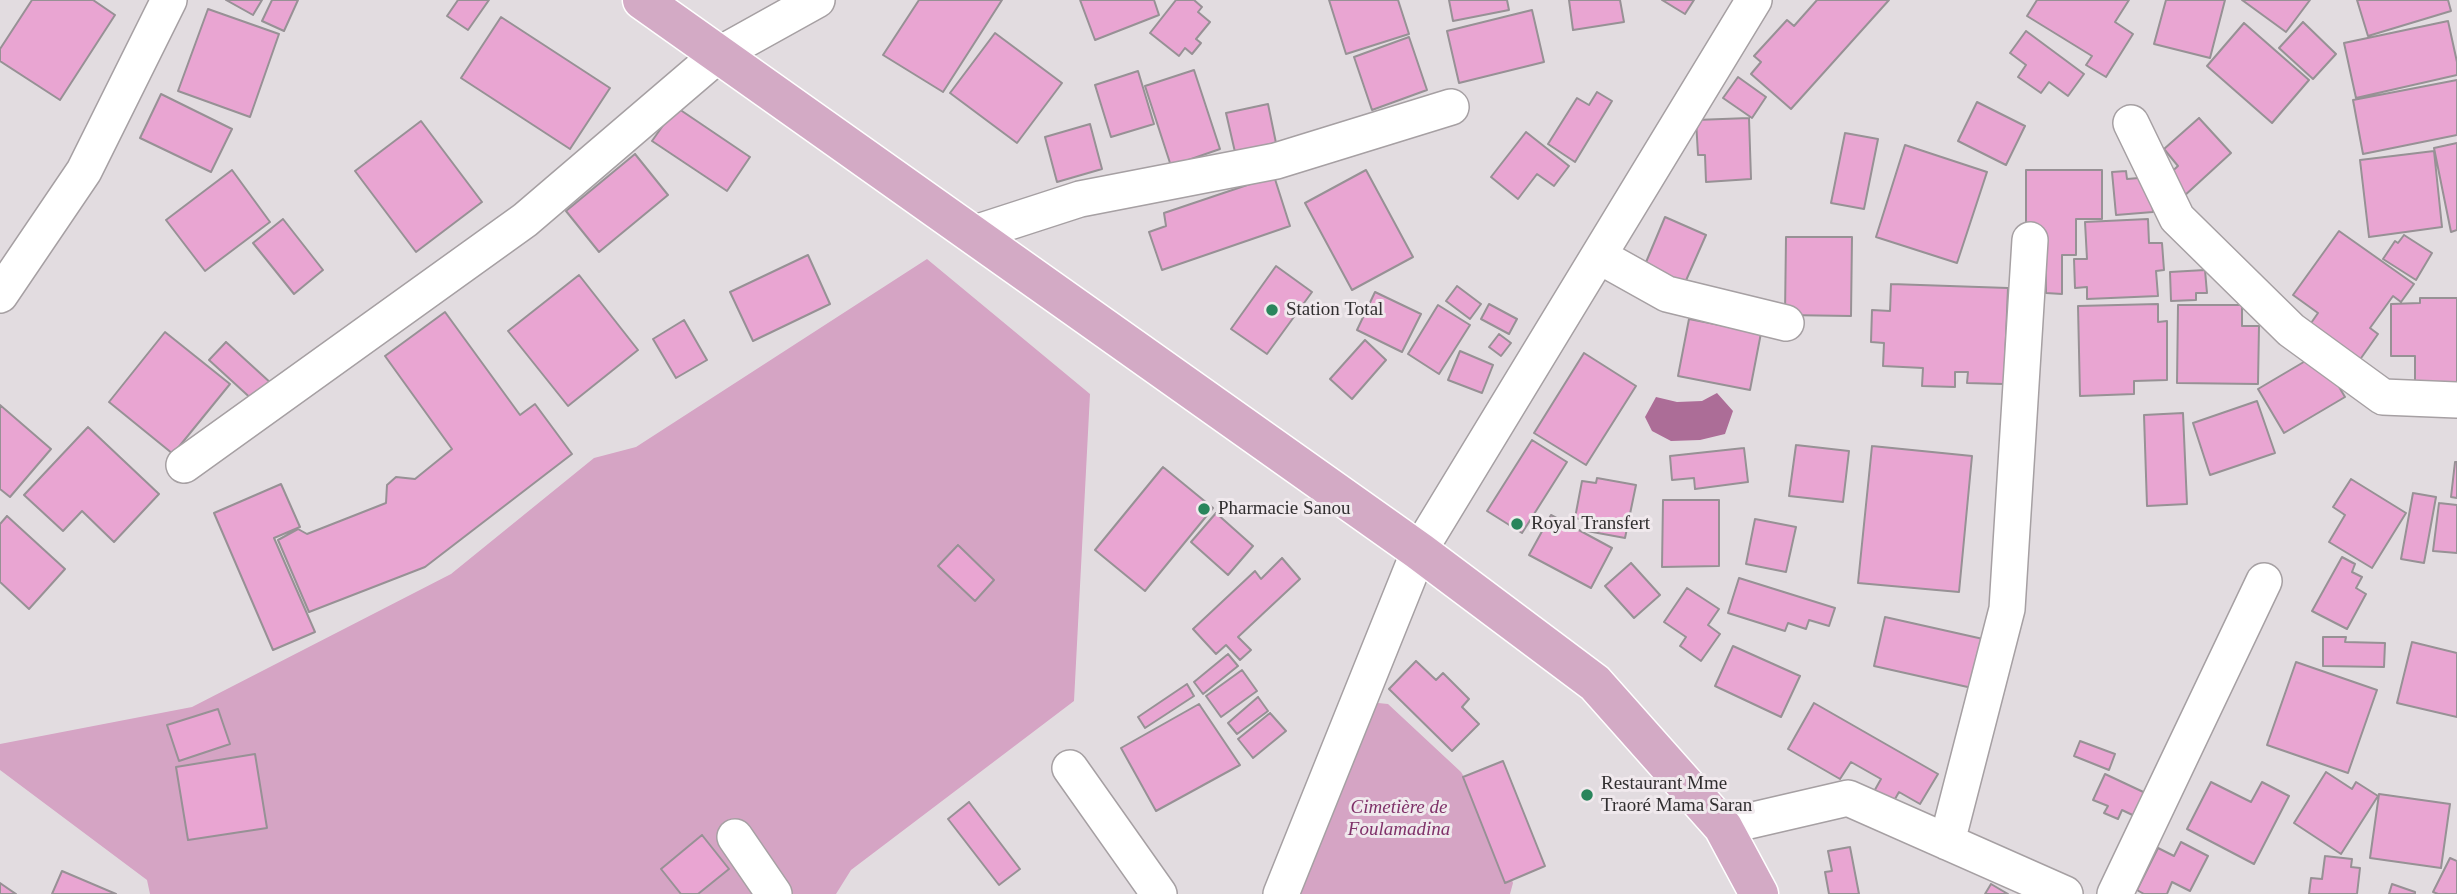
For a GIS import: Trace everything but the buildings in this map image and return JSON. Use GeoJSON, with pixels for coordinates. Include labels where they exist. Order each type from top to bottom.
{"type":"FeatureCollection","features":[{"type":"Feature","properties":{"kind":"main road"},"geometry":{"type":"LineString","coordinates":[[642,0],[1419,551],[1595,683],[1723,827],[1759,894]]}},
{"type":"Feature","properties":{"kind":"street"},"geometry":{"type":"LineString","coordinates":[[0,295],[10,259],[84,171],[169,0]]}},
{"type":"Feature","properties":{"kind":"street"},"geometry":{"type":"LineString","coordinates":[[184,465],[525,220],[718,55],[817,0]]}},
{"type":"Feature","properties":{"kind":"street"},"geometry":{"type":"LineString","coordinates":[[1281,894],[1419,551],[1754,0]]}},
{"type":"Feature","properties":{"kind":"street"},"geometry":{"type":"LineString","coordinates":[[972,234],[1080,199],[1276,161],[1451,107]]}},
{"type":"Feature","properties":{"kind":"street"},"geometry":{"type":"LineString","coordinates":[[2131,123],[2177,218],[2291,330],[2383,397],[2457,400]]}},
{"type":"Feature","properties":{"kind":"street"},"geometry":{"type":"LineString","coordinates":[[1947,842],[2007,609],[2030,240]]}},
{"type":"Feature","properties":{"kind":"street"},"geometry":{"type":"LineString","coordinates":[[1599,256],[1667,294],[1786,323]]}},
{"type":"Feature","properties":{"kind":"street"},"geometry":{"type":"LineString","coordinates":[[2115,894],[2264,581]]}},
{"type":"Feature","properties":{"kind":"street"},"geometry":{"type":"LineString","coordinates":[[1070,768],[1159,894]]}},
{"type":"Feature","properties":{"kind":"street"},"geometry":{"type":"LineString","coordinates":[[1723,827],[1849,798],[2065,894]]}},
{"type":"Feature","properties":{"kind":"street"},"geometry":{"type":"LineString","coordinates":[[735,837],[774,894]]}},
{"type":"Feature","properties":{"kind":"green space"},"geometry":{"type":"Polygon","coordinates":[[[927,259],[1090,394],[1074,701],[851,870],[836,894],[150,894],[147,880],[0,770],[0,744],[192,707],[451,574],[594,458],[636,447],[927,259]]]}},
{"type":"Feature","properties":{"kind":"green space","name":"Cimetière de Foulamadina"},"geometry":{"type":"Polygon","coordinates":[[[1368,702],[1388,704],[1461,772],[1491,820],[1513,883],[1510,894],[1286,894],[1368,702]]]}},
{"type":"Feature","properties":{"kind":"shaded area"},"geometry":{"type":"Polygon","coordinates":[[[1717,393],[1733,411],[1725,434],[1700,440],[1671,441],[1652,431],[1645,417],[1656,397],[1677,402],[1702,401],[1717,393]]]}},
{"type":"Feature","properties":{"kind":"place","name":"Station Total"},"geometry":{"type":"Point","coordinates":[1272,310]}},
{"type":"Feature","properties":{"kind":"place","name":"Pharmacie Sanou"},"geometry":{"type":"Point","coordinates":[1204,509]}},
{"type":"Feature","properties":{"kind":"place","name":"Royal Transfert"},"geometry":{"type":"Point","coordinates":[1517,524]}},
{"type":"Feature","properties":{"kind":"place","name":"Restaurant Mme Traoré Mama Saran"},"geometry":{"type":"Point","coordinates":[1587,795]}}]}
